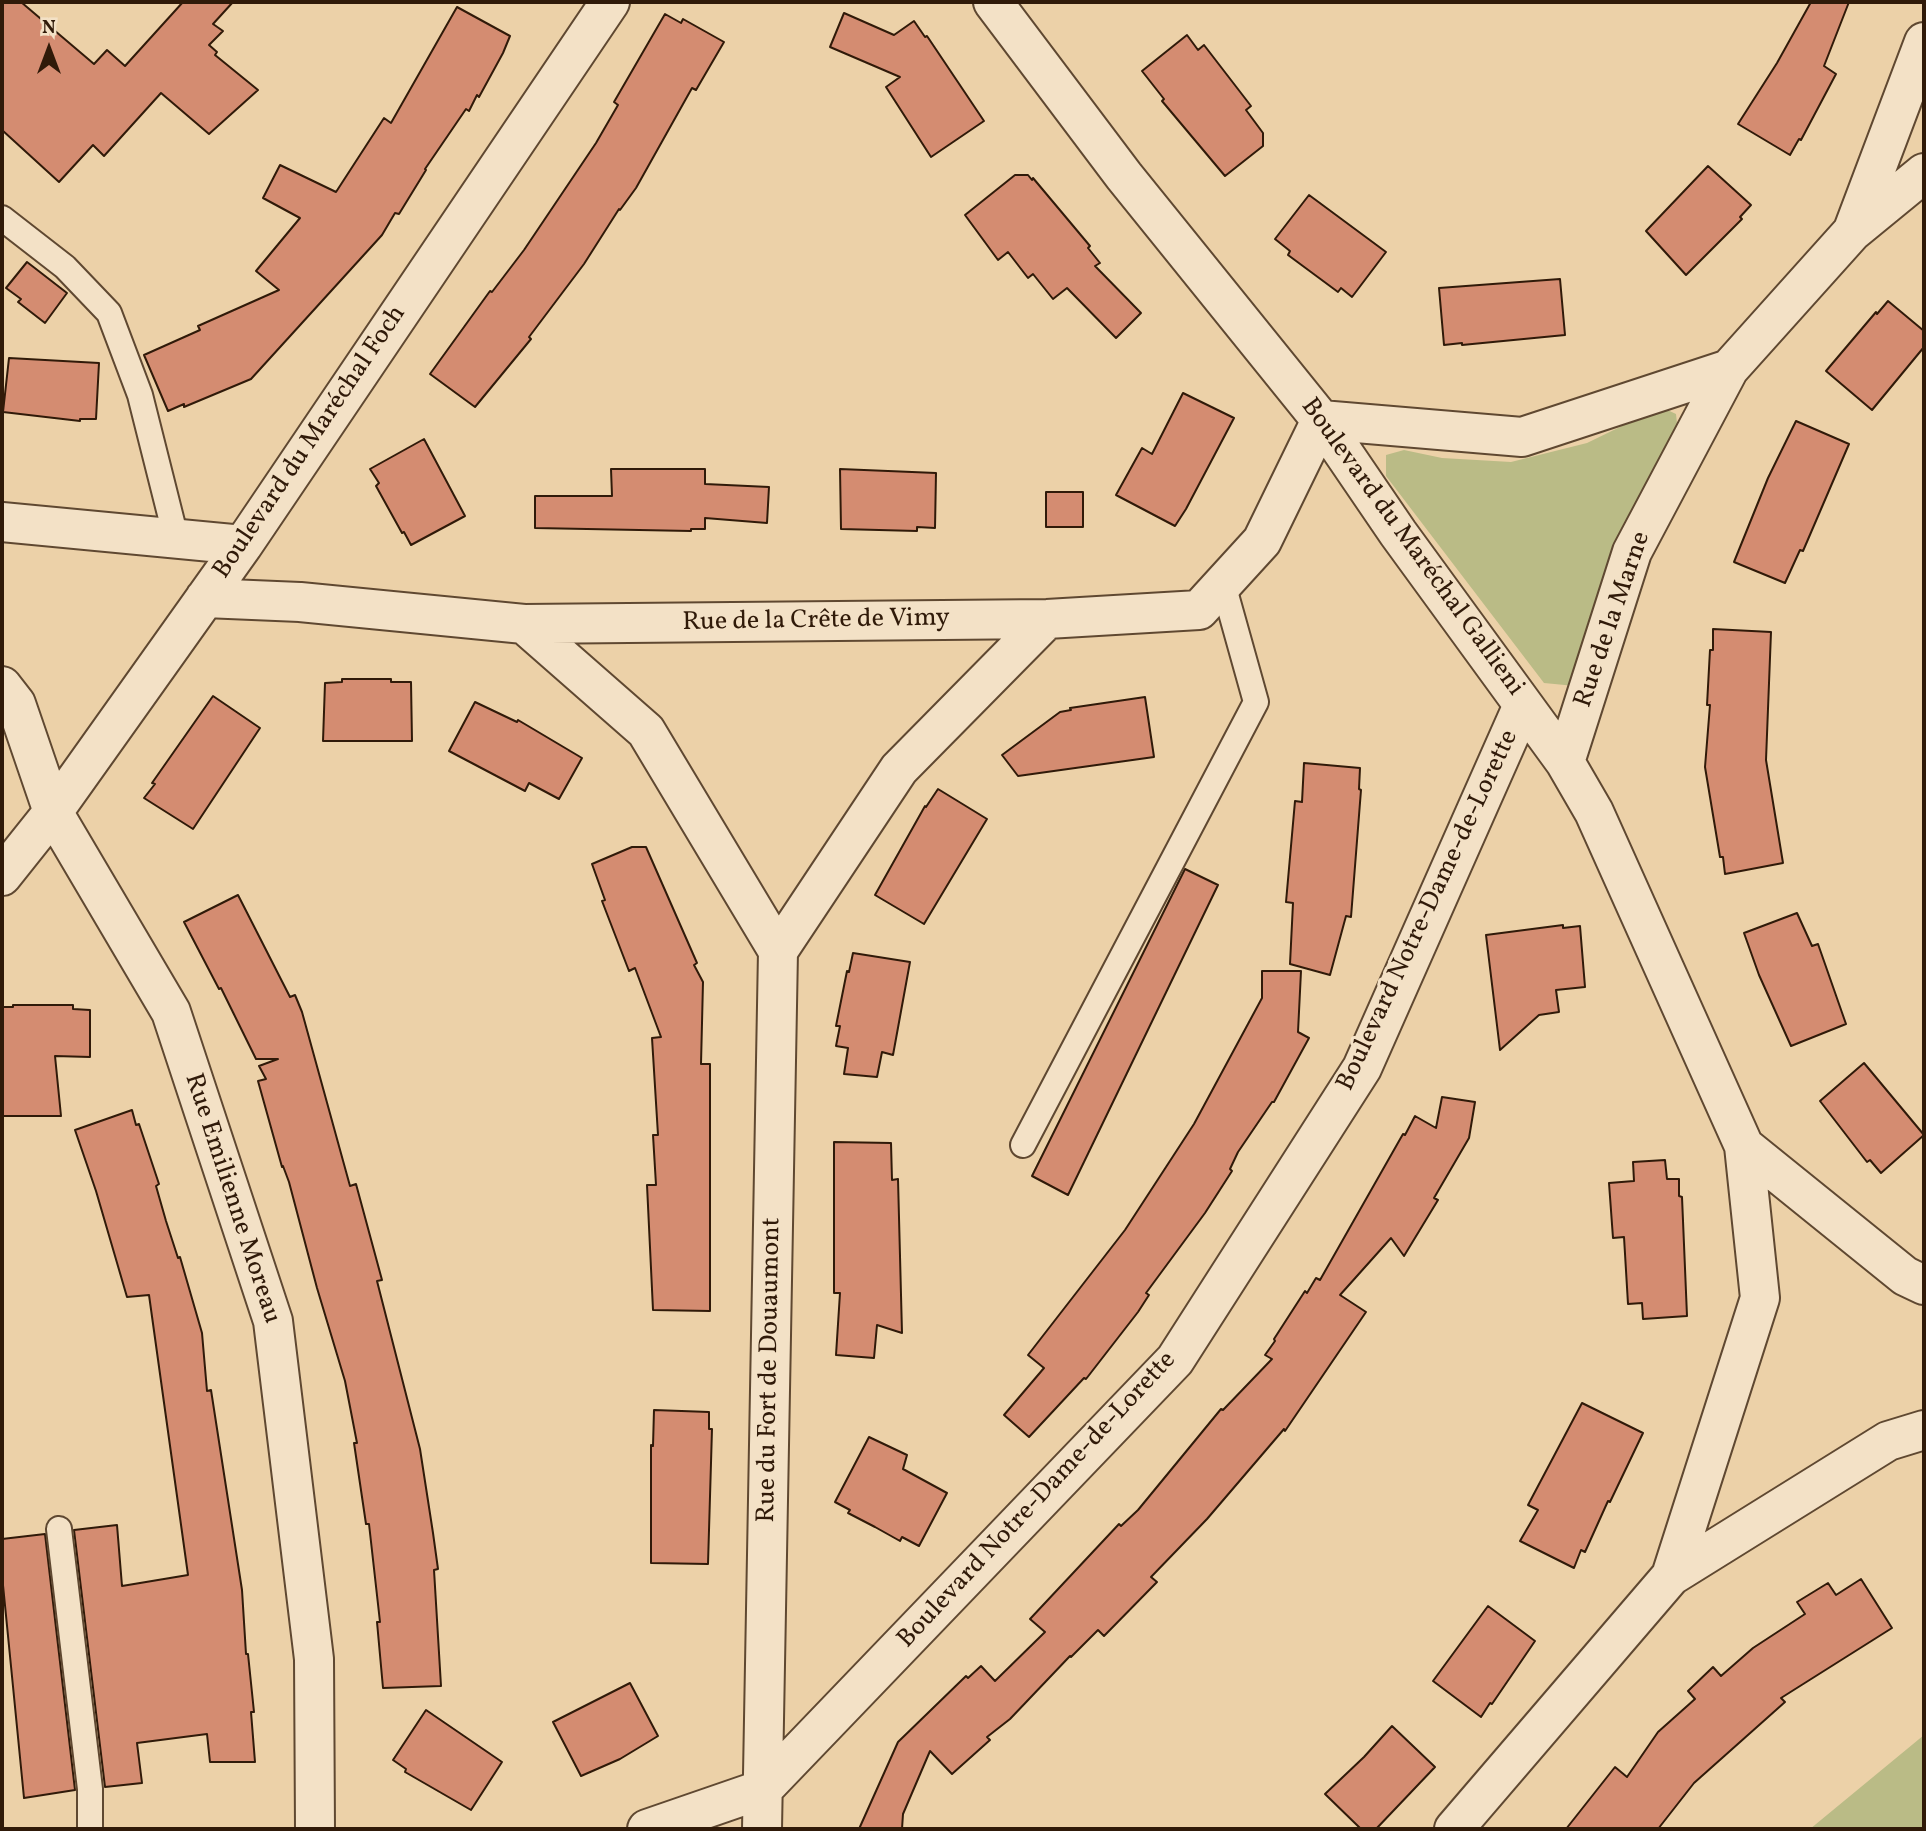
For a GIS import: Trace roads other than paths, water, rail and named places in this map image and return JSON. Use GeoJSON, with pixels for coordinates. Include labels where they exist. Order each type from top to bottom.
{"type":"FeatureCollection","features":[{"type":"Feature","properties":{"kind":"street","name":"Boulevard du Maréchal Foch"},"geometry":{"type":"LineString","coordinates":[[2,876],[53,812],[243,545],[610,2]]}},
{"type":"Feature","properties":{"kind":"street","name":"Boulevard du Maréchal Gallieni"},"geometry":{"type":"LineString","coordinates":[[993,2],[1124,176],[1321,420],[1398,533],[1565,762],[1594,812],[1744,1146]]}},
{"type":"Feature","properties":{"kind":"street","name":"Rue de la Marne"},"geometry":{"type":"LineString","coordinates":[[1852,232],[1924,42]]}},
{"type":"Feature","properties":{"kind":"street","name":"Rue de la Marne"},"geometry":{"type":"LineString","coordinates":[[1565,762],[1632,552],[1729,369],[1852,232],[1924,173]]}},
{"type":"Feature","properties":{"kind":"street","name":"Rue de la Marne"},"geometry":{"type":"LineString","coordinates":[[1321,420],[1521,437],[1729,369]]}},
{"type":"Feature","properties":{"kind":"street","name":"Rue de la Crête de Vimy"},"geometry":{"type":"LineString","coordinates":[[205,598],[300,602],[524,624],[1047,619],[1199,610],[1262,541],[1321,420]]}},
{"type":"Feature","properties":{"kind":"street"},"geometry":{"type":"LineString","coordinates":[[2,522],[243,545]]}},
{"type":"Feature","properties":{"kind":"street"},"geometry":{"type":"LineString","coordinates":[[524,624],[646,731],[778,951],[899,769],[1047,619]]}},
{"type":"Feature","properties":{"kind":"street","name":"Rue Emilienne Moreau"},"geometry":{"type":"LineString","coordinates":[[2,686],[16,704],[53,812],[171,1012],[273,1321],[314,1659],[315,1829]]}},
{"type":"Feature","properties":{"kind":"street","name":"Boulevard Notre-Dame-de-Lorette"},"geometry":{"type":"LineString","coordinates":[[647,1829],[764,1789],[1175,1360],[1362,1068],[1523,705]]}},
{"type":"Feature","properties":{"kind":"street","name":"Rue du Fort de Douaumont"},"geometry":{"type":"LineString","coordinates":[[762,1829],[778,951]]}},
{"type":"Feature","properties":{"kind":"street"},"geometry":{"type":"LineString","coordinates":[[1744,1146],[1905,1276],[1924,1285]]}},
{"type":"Feature","properties":{"kind":"street"},"geometry":{"type":"LineString","coordinates":[[1671,1576],[1760,1298],[1744,1146]]}},
{"type":"Feature","properties":{"kind":"street"},"geometry":{"type":"LineString","coordinates":[[1454,1829],[1671,1576],[1888,1441],[1924,1430]]}},
{"type":"Feature","properties":{"kind":"lane"},"geometry":{"type":"LineString","coordinates":[[2,218],[65,267],[109,313],[140,396],[176,538]]}},
{"type":"Feature","properties":{"kind":"lane"},"geometry":{"type":"LineString","coordinates":[[1024,1145],[1256,702],[1223,584]]}},
{"type":"Feature","properties":{"kind":"lane"},"geometry":{"type":"LineString","coordinates":[[59,1529],[90,1789],[90,1829]]}}]}
